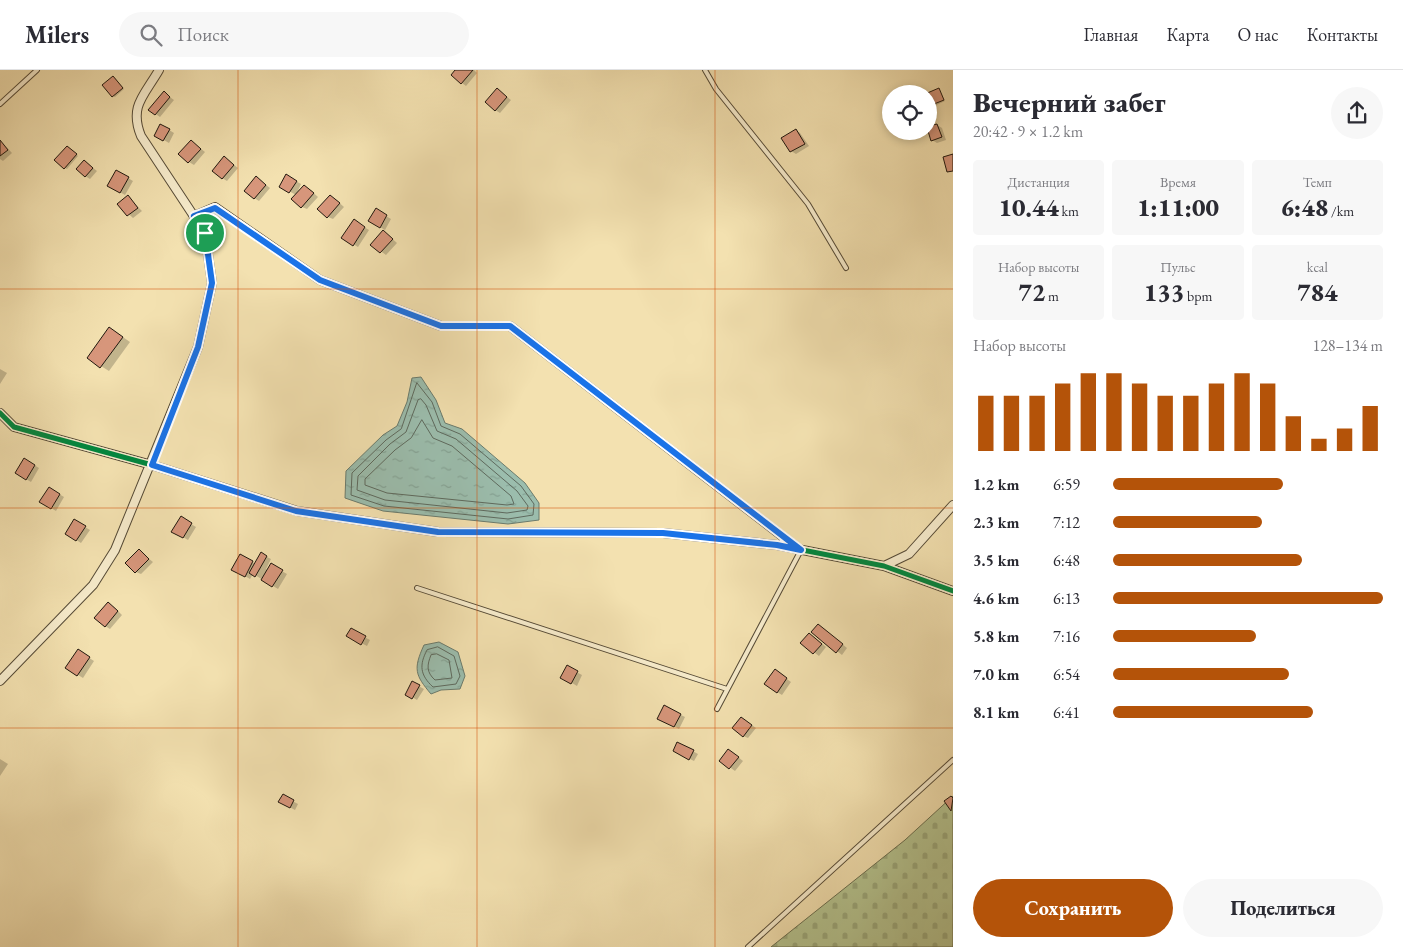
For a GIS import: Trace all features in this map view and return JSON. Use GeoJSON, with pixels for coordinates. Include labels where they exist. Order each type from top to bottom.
{"type":"FeatureCollection","features":[{"type":"Feature","properties":{"kind":"street"},"geometry":{"type":"LineString","coordinates":[[0,681],[93,586],[115,550],[152,465],[198,347],[212,283],[205,233],[141,136],[135,122],[135,111],[159,70]]}},
{"type":"Feature","properties":{"kind":"street"},"geometry":{"type":"LineString","coordinates":[[194,216],[215,208],[320,280],[441,326],[510,326],[801,550]]}},
{"type":"Feature","properties":{"kind":"street"},"geometry":{"type":"LineString","coordinates":[[0,413],[14,427],[152,465],[296,511],[438,532],[663,533],[777,545],[884,566],[953,591]]}},
{"type":"Feature","properties":{"kind":"street"},"geometry":{"type":"LineString","coordinates":[[884,566],[909,554],[953,505]]}},
{"type":"Feature","properties":{"kind":"lane"},"geometry":{"type":"LineString","coordinates":[[0,104],[37,70]]}},
{"type":"Feature","properties":{"kind":"lane"},"geometry":{"type":"LineString","coordinates":[[705,70],[716,89],[808,204],[846,268]]}},
{"type":"Feature","properties":{"kind":"lane"},"geometry":{"type":"LineString","coordinates":[[717,709],[801,550]]}},
{"type":"Feature","properties":{"kind":"lane"},"geometry":{"type":"LineString","coordinates":[[417,588],[727,689]]}},
{"type":"Feature","properties":{"kind":"lane"},"geometry":{"type":"LineString","coordinates":[[748,947],[953,760]]}},
{"type":"Feature","properties":{"kind":"green space"},"geometry":{"type":"Polygon","coordinates":[[[953,796],[953,947],[771,947],[905,840],[953,796]]]}},
{"type":"Feature","properties":{"kind":"water"},"geometry":{"type":"Polygon","coordinates":[[[421,377],[436,400],[445,423],[462,429],[525,483],[539,503],[539,520],[508,524],[383,511],[345,498],[346,471],[383,435],[397,426],[407,402],[412,378],[421,377]]]}},
{"type":"Feature","properties":{"kind":"water"},"geometry":{"type":"Polygon","coordinates":[[[439,642],[458,652],[465,676],[460,689],[441,690],[431,694],[419,676],[417,666],[424,645],[439,642]]]}},
{"type":"Feature","properties":{"kind":"building"},"geometry":{"type":"Polygon","coordinates":[[[455,70],[473,70],[461,84],[451,75],[455,70]]]}},
{"type":"Feature","properties":{"kind":"building"},"geometry":{"type":"Polygon","coordinates":[[[113,76],[123,88],[112,97],[102,85],[113,76]]]}},
{"type":"Feature","properties":{"kind":"building"},"geometry":{"type":"Polygon","coordinates":[[[497,88],[507,97],[495,111],[485,102],[497,88]]]}},
{"type":"Feature","properties":{"kind":"building"},"geometry":{"type":"Polygon","coordinates":[[[939,88],[944,100],[937,103],[937,89],[939,88]]]}},
{"type":"Feature","properties":{"kind":"building"},"geometry":{"type":"Polygon","coordinates":[[[164,91],[170,97],[155,115],[148,110],[164,91]]]}},
{"type":"Feature","properties":{"kind":"building"},"geometry":{"type":"Polygon","coordinates":[[[160,124],[170,129],[163,141],[154,136],[160,124]]]}},
{"type":"Feature","properties":{"kind":"building"},"geometry":{"type":"Polygon","coordinates":[[[937,124],[942,137],[937,139],[937,124]]]}},
{"type":"Feature","properties":{"kind":"building"},"geometry":{"type":"Polygon","coordinates":[[[796,129],[805,144],[790,152],[781,138],[796,129]]]}},
{"type":"Feature","properties":{"kind":"building"},"geometry":{"type":"Polygon","coordinates":[[[0,140],[8,150],[0,156],[0,140]]]}},
{"type":"Feature","properties":{"kind":"building"},"geometry":{"type":"Polygon","coordinates":[[[191,140],[201,149],[188,163],[178,154],[191,140]]]}},
{"type":"Feature","properties":{"kind":"building"},"geometry":{"type":"Polygon","coordinates":[[[67,146],[77,154],[64,169],[54,160],[67,146]]]}},
{"type":"Feature","properties":{"kind":"building"},"geometry":{"type":"Polygon","coordinates":[[[953,154],[953,171],[947,172],[943,157],[953,154]]]}},
{"type":"Feature","properties":{"kind":"building"},"geometry":{"type":"Polygon","coordinates":[[[224,156],[234,165],[222,179],[212,171],[224,156]]]}},
{"type":"Feature","properties":{"kind":"building"},"geometry":{"type":"Polygon","coordinates":[[[84,160],[93,168],[85,177],[76,169],[84,160]]]}},
{"type":"Feature","properties":{"kind":"building"},"geometry":{"type":"Polygon","coordinates":[[[116,170],[129,177],[120,193],[107,186],[116,170]]]}},
{"type":"Feature","properties":{"kind":"building"},"geometry":{"type":"Polygon","coordinates":[[[286,174],[297,181],[289,193],[279,187],[286,174]]]}},
{"type":"Feature","properties":{"kind":"building"},"geometry":{"type":"Polygon","coordinates":[[[256,176],[266,185],[254,199],[244,191],[256,176]]]}},
{"type":"Feature","properties":{"kind":"building"},"geometry":{"type":"Polygon","coordinates":[[[304,185],[314,193],[301,208],[291,199],[304,185]]]}},
{"type":"Feature","properties":{"kind":"building"},"geometry":{"type":"Polygon","coordinates":[[[128,195],[138,208],[127,216],[117,204],[128,195]]]}},
{"type":"Feature","properties":{"kind":"building"},"geometry":{"type":"Polygon","coordinates":[[[330,195],[340,203],[327,218],[317,209],[330,195]]]}},
{"type":"Feature","properties":{"kind":"building"},"geometry":{"type":"Polygon","coordinates":[[[376,208],[387,215],[380,228],[368,221],[376,208]]]}},
{"type":"Feature","properties":{"kind":"building"},"geometry":{"type":"Polygon","coordinates":[[[354,219],[365,227],[353,246],[341,238],[354,219]]]}},
{"type":"Feature","properties":{"kind":"building"},"geometry":{"type":"Polygon","coordinates":[[[383,230],[393,239],[380,253],[370,245],[383,230]]]}},
{"type":"Feature","properties":{"kind":"building"},"geometry":{"type":"Polygon","coordinates":[[[109,327],[123,337],[100,368],[87,358],[109,327]]]}},
{"type":"Feature","properties":{"kind":"building"},"geometry":{"type":"Polygon","coordinates":[[[24,458],[35,465],[26,480],[15,473],[24,458]]]}},
{"type":"Feature","properties":{"kind":"building"},"geometry":{"type":"Polygon","coordinates":[[[49,487],[60,494],[51,509],[39,502],[49,487]]]}},
{"type":"Feature","properties":{"kind":"building"},"geometry":{"type":"Polygon","coordinates":[[[181,516],[192,523],[183,538],[171,532],[181,516]]]}},
{"type":"Feature","properties":{"kind":"building"},"geometry":{"type":"Polygon","coordinates":[[[74,519],[86,526],[76,541],[65,534],[74,519]]]}},
{"type":"Feature","properties":{"kind":"building"},"geometry":{"type":"Polygon","coordinates":[[[139,549],[149,559],[135,573],[125,563],[139,549]]]}},
{"type":"Feature","properties":{"kind":"building"},"geometry":{"type":"Polygon","coordinates":[[[261,552],[267,556],[255,577],[249,573],[261,552]]]}},
{"type":"Feature","properties":{"kind":"building"},"geometry":{"type":"Polygon","coordinates":[[[240,554],[253,561],[245,577],[231,570],[240,554]]]}},
{"type":"Feature","properties":{"kind":"building"},"geometry":{"type":"Polygon","coordinates":[[[271,563],[283,570],[272,587],[261,580],[271,563]]]}},
{"type":"Feature","properties":{"kind":"building"},"geometry":{"type":"Polygon","coordinates":[[[108,602],[118,611],[105,627],[94,618],[108,602]]]}},
{"type":"Feature","properties":{"kind":"building"},"geometry":{"type":"Polygon","coordinates":[[[818,624],[843,644],[836,653],[811,632],[818,624]]]}},
{"type":"Feature","properties":{"kind":"building"},"geometry":{"type":"Polygon","coordinates":[[[351,628],[366,636],[361,645],[346,636],[351,628]]]}},
{"type":"Feature","properties":{"kind":"building"},"geometry":{"type":"Polygon","coordinates":[[[809,633],[822,644],[813,654],[800,643],[809,633]]]}},
{"type":"Feature","properties":{"kind":"building"},"geometry":{"type":"Polygon","coordinates":[[[78,649],[90,657],[77,676],[65,668],[78,649]]]}},
{"type":"Feature","properties":{"kind":"building"},"geometry":{"type":"Polygon","coordinates":[[[567,665],[578,671],[571,684],[560,678],[567,665]]]}},
{"type":"Feature","properties":{"kind":"building"},"geometry":{"type":"Polygon","coordinates":[[[775,669],[787,678],[777,693],[764,684],[775,669]]]}},
{"type":"Feature","properties":{"kind":"building"},"geometry":{"type":"Polygon","coordinates":[[[412,681],[420,685],[412,699],[405,695],[412,681]]]}},
{"type":"Feature","properties":{"kind":"building"},"geometry":{"type":"Polygon","coordinates":[[[664,705],[681,714],[674,727],[657,719],[664,705]]]}},
{"type":"Feature","properties":{"kind":"building"},"geometry":{"type":"Polygon","coordinates":[[[741,717],[752,725],[743,737],[732,728],[741,717]]]}},
{"type":"Feature","properties":{"kind":"building"},"geometry":{"type":"Polygon","coordinates":[[[677,742],[694,750],[689,760],[673,751],[677,742]]]}},
{"type":"Feature","properties":{"kind":"building"},"geometry":{"type":"Polygon","coordinates":[[[728,749],[739,757],[729,769],[719,761],[728,749]]]}},
{"type":"Feature","properties":{"kind":"building"},"geometry":{"type":"Polygon","coordinates":[[[283,794],[294,800],[290,808],[278,802],[283,794]]]}},
{"type":"Feature","properties":{"kind":"building"},"geometry":{"type":"Polygon","coordinates":[[[951,796],[953,798],[951,811],[944,801],[951,796]]]}},
{"type":"Feature","properties":{"kind":"cycle path"},"geometry":{"type":"LineString","coordinates":[[194,216],[215,207],[320,280],[441,326],[510,326],[799,548]]}},
{"type":"Feature","properties":{"kind":"cycle path"},"geometry":{"type":"LineString","coordinates":[[0,413],[14,427],[152,465],[297,511],[438,532],[663,533],[777,545],[884,566],[953,591]]}},
{"type":"Feature","properties":{"kind":"route"},"geometry":{"type":"LineString","coordinates":[[215,208],[320,280],[441,326],[510,326],[801,550],[777,545],[663,533],[438,532],[296,511],[152,465],[198,347],[212,283],[205,233],[194,216],[215,208]]}}]}
